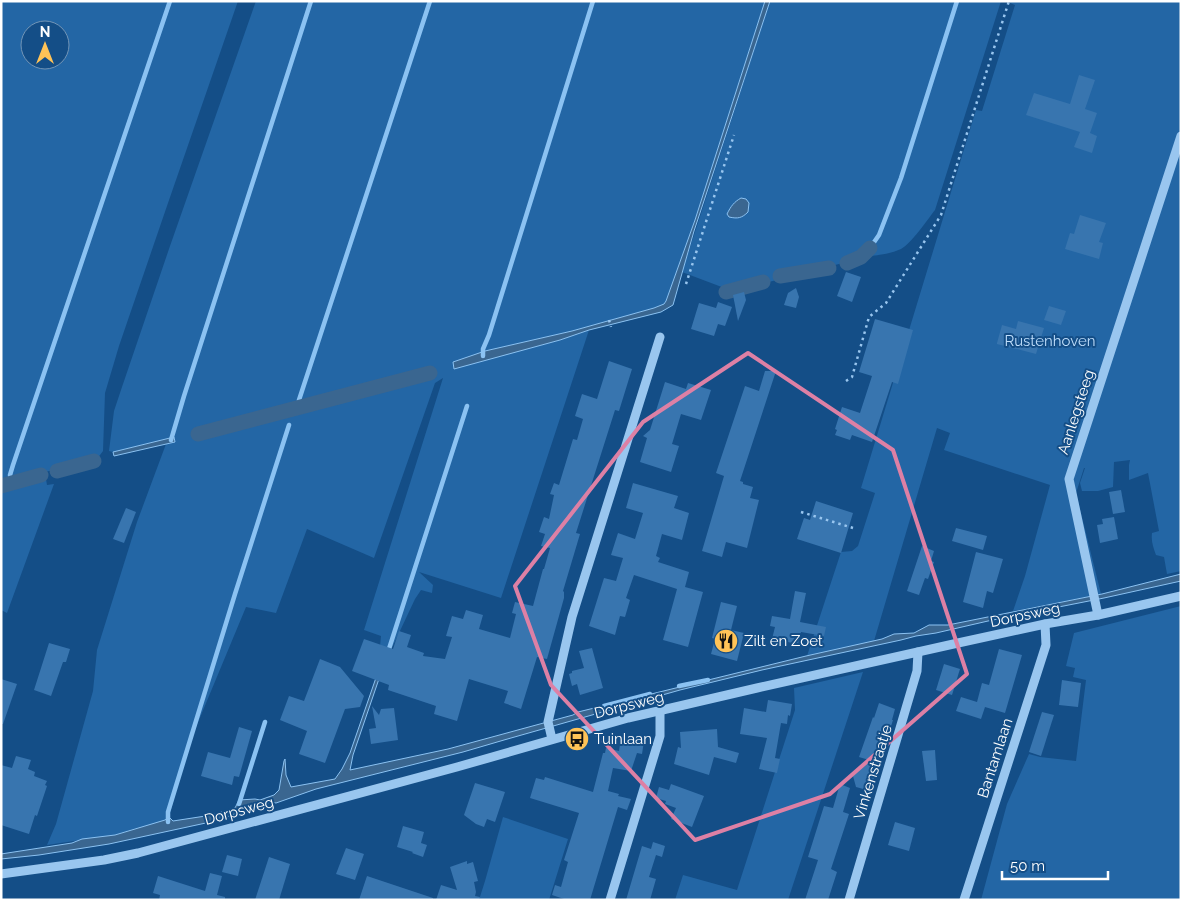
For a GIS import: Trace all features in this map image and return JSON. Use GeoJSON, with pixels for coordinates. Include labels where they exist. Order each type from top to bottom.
{"type":"FeatureCollection","features":[{"type":"Feature","properties":{"kind":"street","name":"Aanlegsteeg"},"geometry":{"type":"LineString","coordinates":[[1098,615],[1069,478],[1181,136]]}},
{"type":"Feature","properties":{"kind":"street"},"geometry":{"type":"LineString","coordinates":[[552,740],[548,722],[572,616],[660,337]]}},
{"type":"Feature","properties":{"kind":"street","name":"Dorpsweg"},"geometry":{"type":"LineString","coordinates":[[1,874],[104,860],[138,853],[660,710],[1045,624],[1098,615],[1181,596]]}},
{"type":"Feature","properties":{"kind":"street","name":"Bantamlaan"},"geometry":{"type":"LineString","coordinates":[[964,900],[1046,645],[1045,624]]}},
{"type":"Feature","properties":{"kind":"street","name":"Vinkenstraatje"},"geometry":{"type":"LineString","coordinates":[[849,900],[917,671],[918,652]]}},
{"type":"Feature","properties":{"kind":"street"},"geometry":{"type":"LineString","coordinates":[[610,900],[660,736],[660,710]]}},
{"type":"Feature","properties":{"kind":"path"},"geometry":{"type":"LineString","coordinates":[[846,381],[852,376],[869,318],[886,303],[941,215],[1009,1]]}},
{"type":"Feature","properties":{"kind":"path"},"geometry":{"type":"LineString","coordinates":[[686,284],[734,135]]}},
{"type":"Feature","properties":{"kind":"path"},"geometry":{"type":"LineString","coordinates":[[609,320],[611,327]]}},
{"type":"Feature","properties":{"kind":"path"},"geometry":{"type":"LineString","coordinates":[[802,512],[854,528]]}},
{"type":"Feature","properties":{"kind":"highlighted area"},"geometry":{"type":"Polygon","coordinates":[[[748,353],[893,450],[967,674],[830,794],[695,840],[551,685],[515,586],[643,422],[748,353]]]}},
{"type":"Feature","properties":{"kind":"green space"},"geometry":{"type":"Polygon","coordinates":[[[1,1],[238,1],[119,346],[105,393],[103,451],[97,459],[1,483],[1,1]]]}},
{"type":"Feature","properties":{"kind":"green space"},"geometry":{"type":"Polygon","coordinates":[[[256,1],[765,1],[695,220],[664,304],[572,331],[485,351],[453,362],[477,362],[560,340],[589,330],[501,598],[419,572],[433,585],[432,593],[421,590],[391,650],[378,668],[381,636],[364,630],[443,378],[435,383],[374,558],[307,529],[276,613],[246,607],[189,744],[169,817],[152,825],[115,835],[47,845],[56,824],[93,691],[97,650],[137,522],[166,444],[175,442],[174,437],[113,452],[109,451],[114,411],[256,1]]]}},
{"type":"Feature","properties":{"kind":"green space"},"geometry":{"type":"Polygon","coordinates":[[[770,1],[1001,1],[935,210],[910,242],[901,249],[890,253],[870,256],[761,284],[727,289],[682,272],[770,1]]]}},
{"type":"Feature","properties":{"kind":"green space","name":"Rustenhoven"},"geometry":{"type":"Polygon","coordinates":[[[1010,1],[1181,1],[1181,571],[1167,574],[1164,557],[1156,555],[1152,533],[1159,531],[1148,473],[1129,480],[1130,460],[1114,462],[1113,487],[1098,491],[1082,491],[1080,483],[1084,468],[1076,493],[1101,594],[1013,611],[1025,576],[1050,485],[944,450],[950,433],[937,428],[874,641],[807,656],[841,552],[852,551],[858,546],[875,493],[861,488],[976,110],[982,111],[1015,5],[1010,3],[1010,1]]]}},
{"type":"Feature","properties":{"kind":"green space"},"geometry":{"type":"Polygon","coordinates":[[[46,479],[47,485],[54,484],[7,613],[1,610],[1,490],[46,479]]]}},
{"type":"Feature","properties":{"kind":"green space"},"geometry":{"type":"Polygon","coordinates":[[[1181,606],[1181,900],[981,900],[1007,804],[1029,754],[1076,761],[1086,680],[1073,677],[1075,668],[1066,666],[1074,633],[1181,606]]]}},
{"type":"Feature","properties":{"kind":"green space"},"geometry":{"type":"Polygon","coordinates":[[[863,672],[788,900],[675,900],[683,875],[737,890],[795,710],[794,688],[863,672]]]}},
{"type":"Feature","properties":{"kind":"green space"},"geometry":{"type":"Polygon","coordinates":[[[503,817],[568,839],[549,900],[479,900],[503,817]]]}},
{"type":"Feature","properties":{"kind":"shaded area"},"geometry":{"type":"Polygon","coordinates":[[[765,1],[770,1],[694,231],[673,305],[661,312],[589,330],[560,340],[454,369],[453,362],[485,351],[572,331],[664,304],[695,220],[765,1]]]}},
{"type":"Feature","properties":{"kind":"shaded area"},"geometry":{"type":"Polygon","coordinates":[[[741,198],[746,199],[749,203],[748,212],[740,218],[729,217],[727,214],[730,209],[741,198]]]}},
{"type":"Feature","properties":{"kind":"shaded area"},"geometry":{"type":"Polygon","coordinates":[[[174,437],[175,442],[114,456],[113,452],[174,437]]]}},
{"type":"Feature","properties":{"kind":"shaded area"},"geometry":{"type":"Polygon","coordinates":[[[1181,574],[1181,581],[916,636],[680,690],[463,752],[316,789],[215,821],[109,844],[1,859],[1,854],[115,835],[165,820],[169,817],[173,821],[212,815],[235,808],[239,800],[260,800],[274,795],[279,790],[285,759],[286,775],[291,787],[335,779],[350,753],[379,669],[382,670],[353,755],[350,770],[448,749],[573,715],[578,712],[882,639],[894,634],[914,633],[929,625],[948,625],[1102,594],[1181,574]]]}},
{"type":"Feature","properties":{"kind":"building"},"geometry":{"type":"Polygon","coordinates":[[[1079,75],[1095,80],[1085,109],[1097,113],[1090,133],[1097,136],[1092,153],[1074,147],[1080,132],[1026,115],[1034,93],[1070,104],[1079,75]]]}},
{"type":"Feature","properties":{"kind":"building"},"geometry":{"type":"Polygon","coordinates":[[[1080,215],[1106,223],[1099,242],[1103,243],[1099,259],[1065,249],[1070,233],[1074,234],[1080,215]]]}},
{"type":"Feature","properties":{"kind":"building"},"geometry":{"type":"Polygon","coordinates":[[[846,272],[861,277],[852,302],[837,296],[846,272]]]}},
{"type":"Feature","properties":{"kind":"building"},"geometry":{"type":"Polygon","coordinates":[[[796,288],[799,297],[796,308],[784,305],[788,293],[796,288]]]}},
{"type":"Feature","properties":{"kind":"building"},"geometry":{"type":"Polygon","coordinates":[[[744,292],[746,300],[738,321],[733,295],[744,292]]]}},
{"type":"Feature","properties":{"kind":"building"},"geometry":{"type":"Polygon","coordinates":[[[718,302],[732,307],[725,326],[718,324],[714,336],[691,329],[699,303],[716,308],[718,302]]]}},
{"type":"Feature","properties":{"kind":"building"},"geometry":{"type":"Polygon","coordinates":[[[1049,306],[1066,311],[1061,325],[1044,320],[1049,306]]]}},
{"type":"Feature","properties":{"kind":"building"},"geometry":{"type":"Polygon","coordinates":[[[875,319],[913,330],[898,384],[892,382],[872,442],[852,435],[850,440],[835,435],[837,430],[835,429],[842,407],[860,413],[872,376],[859,372],[875,319]]]}},
{"type":"Feature","properties":{"kind":"building"},"geometry":{"type":"Polygon","coordinates":[[[1018,321],[1044,328],[1036,354],[997,344],[1002,325],[1016,329],[1018,321]]]}},
{"type":"Feature","properties":{"kind":"building"},"geometry":{"type":"Polygon","coordinates":[[[609,361],[632,369],[619,411],[615,410],[576,533],[580,534],[563,591],[564,598],[547,659],[537,657],[521,709],[504,703],[508,691],[469,679],[457,721],[434,714],[436,706],[388,690],[389,685],[352,671],[364,639],[393,649],[399,631],[411,635],[407,647],[424,653],[423,656],[445,659],[452,637],[446,636],[452,616],[463,619],[466,610],[483,615],[479,629],[510,638],[516,614],[512,613],[515,602],[533,606],[544,569],[550,548],[541,546],[545,534],[539,532],[544,517],[549,519],[554,495],[550,494],[554,483],[559,485],[573,439],[577,440],[583,419],[575,416],[582,394],[597,399],[609,361]]]}},
{"type":"Feature","properties":{"kind":"building"},"geometry":{"type":"Polygon","coordinates":[[[765,371],[776,371],[740,481],[753,487],[750,498],[759,500],[747,548],[726,542],[722,557],[702,551],[724,476],[716,473],[745,386],[759,391],[765,371]]]}},
{"type":"Feature","properties":{"kind":"building"},"geometry":{"type":"Polygon","coordinates":[[[665,382],[686,389],[688,383],[711,390],[701,420],[681,414],[672,444],[679,446],[671,472],[640,462],[647,438],[643,436],[650,430],[665,382]]]}},
{"type":"Feature","properties":{"kind":"building"},"geometry":{"type":"Polygon","coordinates":[[[633,483],[678,496],[674,508],[689,513],[682,540],[662,534],[656,556],[660,558],[658,562],[689,572],[685,587],[703,592],[688,647],[663,640],[677,589],[634,575],[626,598],[630,600],[625,617],[620,616],[615,635],[589,626],[604,578],[616,581],[623,558],[611,555],[618,533],[635,539],[643,513],[626,508],[633,483]]]}},
{"type":"Feature","properties":{"kind":"building"},"geometry":{"type":"Polygon","coordinates":[[[1121,490],[1125,512],[1113,514],[1109,492],[1121,490]]]}},
{"type":"Feature","properties":{"kind":"building"},"geometry":{"type":"Polygon","coordinates":[[[816,501],[853,513],[841,553],[797,539],[804,518],[810,520],[816,501]]]}},
{"type":"Feature","properties":{"kind":"building"},"geometry":{"type":"Polygon","coordinates":[[[126,508],[136,512],[124,543],[113,539],[126,508]]]}},
{"type":"Feature","properties":{"kind":"building"},"geometry":{"type":"Polygon","coordinates":[[[1114,517],[1118,539],[1100,543],[1097,525],[1103,524],[1102,519],[1114,517]]]}},
{"type":"Feature","properties":{"kind":"building"},"geometry":{"type":"Polygon","coordinates":[[[956,528],[987,536],[983,550],[952,541],[956,528]]]}},
{"type":"Feature","properties":{"kind":"building"},"geometry":{"type":"Polygon","coordinates":[[[922,546],[934,551],[931,561],[934,562],[928,579],[925,578],[919,595],[907,591],[922,546]]]}},
{"type":"Feature","properties":{"kind":"building"},"geometry":{"type":"Polygon","coordinates":[[[976,552],[1003,559],[993,593],[987,591],[983,608],[963,602],[976,552]]]}},
{"type":"Feature","properties":{"kind":"building"},"geometry":{"type":"Polygon","coordinates":[[[795,591],[806,593],[800,622],[826,627],[824,636],[801,632],[798,644],[772,639],[775,627],[770,626],[772,616],[790,619],[795,591]]]}},
{"type":"Feature","properties":{"kind":"building"},"geometry":{"type":"Polygon","coordinates":[[[721,602],[737,606],[731,630],[744,633],[737,661],[711,654],[715,639],[712,638],[721,602]]]}},
{"type":"Feature","properties":{"kind":"building"},"geometry":{"type":"Polygon","coordinates":[[[49,643],[70,649],[66,662],[63,662],[51,696],[34,690],[49,643]]]}},
{"type":"Feature","properties":{"kind":"building"},"geometry":{"type":"Polygon","coordinates":[[[592,648],[603,688],[580,695],[577,684],[572,686],[569,674],[572,671],[584,668],[579,651],[592,648]]]}},
{"type":"Feature","properties":{"kind":"building"},"geometry":{"type":"Polygon","coordinates":[[[999,649],[1022,655],[1005,713],[985,707],[981,719],[956,711],[961,697],[977,702],[982,683],[989,685],[999,649]]]}},
{"type":"Feature","properties":{"kind":"building"},"geometry":{"type":"Polygon","coordinates":[[[320,659],[340,667],[364,696],[360,707],[345,709],[325,763],[299,754],[307,731],[280,720],[289,696],[304,701],[320,659]]]}},
{"type":"Feature","properties":{"kind":"building"},"geometry":{"type":"Polygon","coordinates":[[[944,664],[960,669],[952,695],[936,690],[944,664]]]}},
{"type":"Feature","properties":{"kind":"building"},"geometry":{"type":"Polygon","coordinates":[[[1,679],[17,684],[3,724],[1,724],[1,679]]]}},
{"type":"Feature","properties":{"kind":"building"},"geometry":{"type":"Polygon","coordinates":[[[1062,680],[1081,683],[1078,707],[1059,705],[1062,680]]]}},
{"type":"Feature","properties":{"kind":"building"},"geometry":{"type":"Polygon","coordinates":[[[768,700],[792,704],[787,724],[781,723],[775,758],[780,759],[777,773],[759,769],[767,738],[740,734],[744,708],[766,712],[768,700]]]}},
{"type":"Feature","properties":{"kind":"building"},"geometry":{"type":"Polygon","coordinates":[[[879,703],[895,709],[879,764],[870,760],[875,783],[867,790],[856,787],[853,776],[869,760],[859,757],[879,703]]]}},
{"type":"Feature","properties":{"kind":"building"},"geometry":{"type":"Polygon","coordinates":[[[372,706],[379,715],[381,709],[394,708],[398,740],[371,744],[369,729],[376,728],[372,706]]]}},
{"type":"Feature","properties":{"kind":"building"},"geometry":{"type":"Polygon","coordinates":[[[1042,712],[1054,715],[1041,756],[1029,752],[1042,712]]]}},
{"type":"Feature","properties":{"kind":"building"},"geometry":{"type":"Polygon","coordinates":[[[239,727],[252,731],[239,777],[234,776],[232,785],[201,776],[208,752],[230,758],[239,727]]]}},
{"type":"Feature","properties":{"kind":"building"},"geometry":{"type":"Polygon","coordinates":[[[717,729],[718,747],[739,753],[736,763],[714,757],[709,775],[674,764],[678,747],[681,748],[680,732],[717,729]]]}},
{"type":"Feature","properties":{"kind":"building"},"geometry":{"type":"Polygon","coordinates":[[[621,738],[644,741],[642,754],[637,753],[631,771],[613,768],[608,791],[631,799],[627,810],[618,807],[590,900],[567,900],[552,895],[555,885],[561,887],[568,862],[564,860],[579,813],[530,798],[536,778],[544,780],[545,777],[593,792],[603,753],[605,753],[606,748],[619,751],[621,738]]]}},
{"type":"Feature","properties":{"kind":"building"},"geometry":{"type":"Polygon","coordinates":[[[935,750],[937,780],[926,781],[922,751],[935,750]]]}},
{"type":"Feature","properties":{"kind":"building"},"geometry":{"type":"Polygon","coordinates":[[[16,756],[31,760],[28,769],[35,772],[34,776],[47,781],[37,816],[35,815],[29,834],[1,825],[1,765],[12,768],[16,756]]]}},
{"type":"Feature","properties":{"kind":"building"},"geometry":{"type":"Polygon","coordinates":[[[475,783],[505,792],[495,822],[487,819],[484,827],[476,824],[464,815],[475,783]]]}},
{"type":"Feature","properties":{"kind":"building"},"geometry":{"type":"Polygon","coordinates":[[[671,784],[704,796],[692,827],[671,819],[676,808],[665,804],[666,801],[656,798],[659,787],[669,790],[671,784]]]}},
{"type":"Feature","properties":{"kind":"building"},"geometry":{"type":"Polygon","coordinates":[[[840,784],[850,788],[843,812],[849,814],[831,869],[837,872],[828,900],[805,900],[818,860],[808,857],[824,806],[833,808],[840,784]]]}},
{"type":"Feature","properties":{"kind":"building"},"geometry":{"type":"Polygon","coordinates":[[[895,822],[915,828],[909,851],[888,845],[895,822]]]}},
{"type":"Feature","properties":{"kind":"building"},"geometry":{"type":"Polygon","coordinates":[[[403,826],[424,832],[421,843],[427,845],[423,857],[397,847],[403,826]]]}},
{"type":"Feature","properties":{"kind":"building"},"geometry":{"type":"Polygon","coordinates":[[[653,842],[665,846],[662,857],[656,855],[649,877],[656,879],[650,900],[626,900],[642,846],[651,849],[653,842]]]}},
{"type":"Feature","properties":{"kind":"building"},"geometry":{"type":"Polygon","coordinates":[[[346,848],[364,854],[355,880],[336,874],[346,848]]]}},
{"type":"Feature","properties":{"kind":"building"},"geometry":{"type":"Polygon","coordinates":[[[227,855],[242,859],[238,876],[222,872],[227,855]]]}},
{"type":"Feature","properties":{"kind":"building"},"geometry":{"type":"Polygon","coordinates":[[[269,857],[290,864],[279,900],[255,900],[269,857]]]}},
{"type":"Feature","properties":{"kind":"building"},"geometry":{"type":"Polygon","coordinates":[[[467,861],[467,864],[473,862],[478,881],[474,882],[475,896],[480,897],[479,900],[436,900],[441,885],[457,890],[450,867],[467,861]]]}},
{"type":"Feature","properties":{"kind":"building"},"geometry":{"type":"Polygon","coordinates":[[[210,873],[222,876],[217,895],[225,897],[225,900],[159,900],[160,895],[153,893],[158,876],[205,891],[210,873]]]}},
{"type":"Feature","properties":{"kind":"building"},"geometry":{"type":"Polygon","coordinates":[[[367,876],[433,898],[433,900],[359,900],[367,876]]]}},
{"type":"Feature","properties":{"kind":"waterway"},"geometry":{"type":"LineString","coordinates":[[11,483],[10,475],[13,465],[170,1]]}},
{"type":"Feature","properties":{"kind":"waterway"},"geometry":{"type":"LineString","coordinates":[[171,440],[311,1]]}},
{"type":"Feature","properties":{"kind":"waterway"},"geometry":{"type":"LineString","coordinates":[[299,406],[299,400],[430,1]]}},
{"type":"Feature","properties":{"kind":"waterway"},"geometry":{"type":"LineString","coordinates":[[483,356],[483,349],[489,335],[593,1]]}},
{"type":"Feature","properties":{"kind":"waterway"},"geometry":{"type":"LineString","coordinates":[[870,248],[879,235],[901,178],[957,1]]}},
{"type":"Feature","properties":{"kind":"waterway"},"geometry":{"type":"LineString","coordinates":[[847,263],[861,257],[870,248]]}},
{"type":"Feature","properties":{"kind":"waterway"},"geometry":{"type":"LineString","coordinates":[[780,276],[829,268]]}},
{"type":"Feature","properties":{"kind":"waterway"},"geometry":{"type":"LineString","coordinates":[[726,292],[763,282]]}},
{"type":"Feature","properties":{"kind":"waterway"},"geometry":{"type":"LineString","coordinates":[[198,434],[430,373]]}},
{"type":"Feature","properties":{"kind":"waterway"},"geometry":{"type":"LineString","coordinates":[[388,652],[467,406]]}},
{"type":"Feature","properties":{"kind":"waterway"},"geometry":{"type":"LineString","coordinates":[[168,822],[168,812],[289,425]]}},
{"type":"Feature","properties":{"kind":"waterway"},"geometry":{"type":"LineString","coordinates":[[57,471],[94,461]]}},
{"type":"Feature","properties":{"kind":"waterway"},"geometry":{"type":"LineString","coordinates":[[1,486],[41,475]]}},
{"type":"Feature","properties":{"kind":"waterway"},"geometry":{"type":"LineString","coordinates":[[679,686],[708,680]]}},
{"type":"Feature","properties":{"kind":"waterway"},"geometry":{"type":"LineString","coordinates":[[604,706],[650,694]]}},
{"type":"Feature","properties":{"kind":"waterway"},"geometry":{"type":"LineString","coordinates":[[239,804],[265,722]]}},
{"type":"Feature","properties":{"kind":"place","name":"Zilt en Zoet"},"geometry":{"type":"Point","coordinates":[726,641]}},
{"type":"Feature","properties":{"kind":"place","name":"Tuinlaan"},"geometry":{"type":"Point","coordinates":[577,739]}}]}
